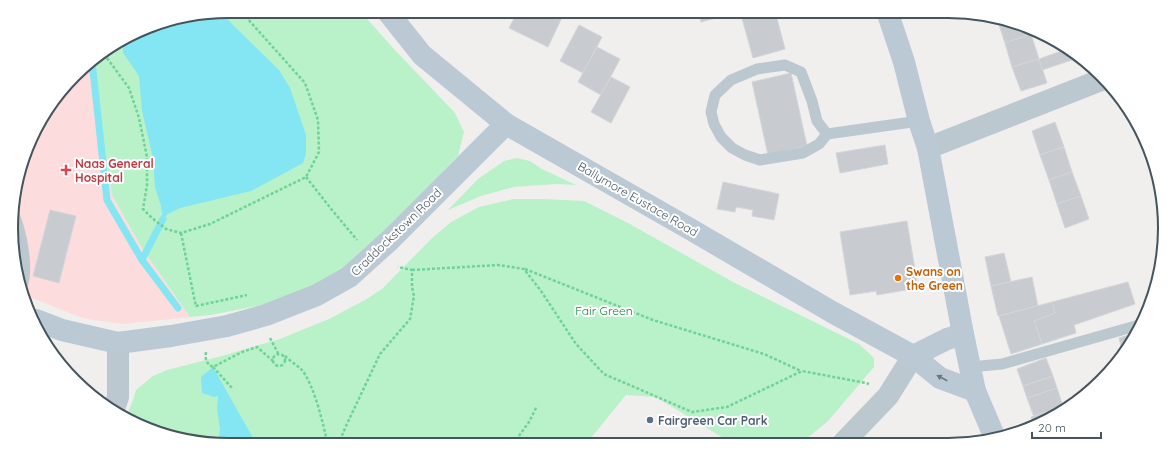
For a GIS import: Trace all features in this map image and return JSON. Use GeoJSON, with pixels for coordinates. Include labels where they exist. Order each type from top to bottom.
{"type":"FeatureCollection","features":[{"type":"Feature","properties":{"kind":"main road","name":"Ballymore Eustace Road"},"geometry":{"type":"LineString","coordinates":[[393,18],[422,55],[506,124],[832,312],[914,356],[940,378],[975,391]]}},
{"type":"Feature","properties":{"kind":"main road"},"geometry":{"type":"LineString","coordinates":[[889,18],[904,62],[919,121],[928,148],[975,391],[993,433]]}},
{"type":"Feature","properties":{"kind":"main road","name":"Craddockstown Road"},"geometry":{"type":"LineString","coordinates":[[40,322],[62,330],[118,342],[171,336],[227,326],[266,315],[316,295],[349,277],[390,240],[506,124]]}},
{"type":"Feature","properties":{"kind":"main road"},"geometry":{"type":"LineString","coordinates":[[914,356],[947,339],[964,334]]}},
{"type":"Feature","properties":{"kind":"street"},"geometry":{"type":"LineString","coordinates":[[928,148],[1097,81]]}},
{"type":"Feature","properties":{"kind":"street"},"geometry":{"type":"LineString","coordinates":[[115,405],[118,397],[118,342]]}},
{"type":"Feature","properties":{"kind":"street"},"geometry":{"type":"LineString","coordinates":[[847,438],[888,396],[914,356]]}},
{"type":"Feature","properties":{"kind":"lane"},"geometry":{"type":"LineString","coordinates":[[827,134],[817,121],[812,101],[801,72],[785,66],[758,70],[731,80],[715,95],[711,112],[714,124],[721,137],[732,148],[745,155],[760,160],[803,153],[819,144],[827,134],[919,121]]}},
{"type":"Feature","properties":{"kind":"lane"},"geometry":{"type":"LineString","coordinates":[[18,223],[25,264],[24,278]]}},
{"type":"Feature","properties":{"kind":"lane"},"geometry":{"type":"LineString","coordinates":[[970,367],[1002,364],[1133,327]]}},
{"type":"Feature","properties":{"kind":"path"},"geometry":{"type":"LineString","coordinates":[[106,57],[129,88],[139,118],[148,157],[147,185],[143,209],[152,218],[166,228],[181,233],[210,224],[306,177],[320,152],[318,120],[305,83],[247,18]]}},
{"type":"Feature","properties":{"kind":"path"},"geometry":{"type":"LineString","coordinates":[[306,177],[358,241],[354,245]]}},
{"type":"Feature","properties":{"kind":"path"},"geometry":{"type":"LineString","coordinates":[[181,233],[201,331]]}},
{"type":"Feature","properties":{"kind":"path"},"geometry":{"type":"LineString","coordinates":[[398,267],[412,270],[498,265],[524,269],[653,320],[764,354],[802,371],[866,382],[888,396]]}},
{"type":"Feature","properties":{"kind":"path"},"geometry":{"type":"LineString","coordinates":[[524,269],[576,344],[604,374],[692,412],[727,407],[802,371]]}},
{"type":"Feature","properties":{"kind":"path"},"geometry":{"type":"LineString","coordinates":[[341,438],[380,354],[410,319],[414,296],[412,287],[412,270]]}},
{"type":"Feature","properties":{"kind":"path"},"geometry":{"type":"LineString","coordinates":[[196,306],[251,294]]}},
{"type":"Feature","properties":{"kind":"path"},"geometry":{"type":"LineString","coordinates":[[213,367],[242,352],[257,347],[276,365],[281,366],[285,363],[285,356]]}},
{"type":"Feature","properties":{"kind":"path"},"geometry":{"type":"LineString","coordinates":[[273,361],[276,354],[281,354],[302,370],[312,389],[326,438]]}},
{"type":"Feature","properties":{"kind":"path"},"geometry":{"type":"LineString","coordinates":[[205,360],[208,365],[213,367],[232,388]]}},
{"type":"Feature","properties":{"kind":"path"},"geometry":{"type":"LineString","coordinates":[[518,438],[530,422],[537,406]]}},
{"type":"Feature","properties":{"kind":"shaded area","name":"Naas General Hospital"},"geometry":{"type":"Polygon","coordinates":[[[96,65],[104,145],[112,195],[142,248],[190,317],[124,324],[93,320],[77,316],[29,297],[22,269],[18,242],[18,214],[22,187],[29,160],[46,123],[61,100],[96,65]]]}},
{"type":"Feature","properties":{"kind":"green space"},"geometry":{"type":"Polygon","coordinates":[[[214,18],[366,18],[455,113],[464,132],[458,156],[344,269],[313,287],[263,305],[211,315],[190,317],[142,248],[112,195],[104,145],[96,65],[123,46],[160,29],[187,22],[214,18]]]}},
{"type":"Feature","properties":{"kind":"green space"},"geometry":{"type":"Polygon","coordinates":[[[517,158],[530,161],[542,169],[576,185],[556,184],[514,187],[481,196],[448,210],[478,179],[504,161],[517,158]]]}},
{"type":"Feature","properties":{"kind":"green space","name":"Fair Green"},"geometry":{"type":"Polygon","coordinates":[[[513,199],[584,201],[628,223],[733,282],[859,344],[874,358],[874,367],[828,421],[807,438],[723,438],[656,397],[626,395],[591,438],[214,438],[187,434],[160,427],[128,412],[136,390],[153,376],[167,370],[280,339],[329,319],[365,300],[382,289],[431,239],[451,222],[479,207],[513,199]]]}},
{"type":"Feature","properties":{"kind":"water"},"geometry":{"type":"Polygon","coordinates":[[[214,18],[227,18],[279,70],[290,88],[306,135],[306,154],[303,163],[251,191],[180,208],[168,214],[163,219],[161,206],[155,187],[153,158],[142,111],[139,76],[123,53],[123,46],[160,29],[187,22],[214,18]]]}},
{"type":"Feature","properties":{"kind":"water"},"geometry":{"type":"Polygon","coordinates":[[[213,367],[253,438],[219,438],[220,429],[217,409],[218,396],[214,397],[202,393],[201,377],[213,367]]]}},
{"type":"Feature","properties":{"kind":"building"},"geometry":{"type":"Polygon","coordinates":[[[514,18],[562,18],[548,47],[509,28],[514,18]]]}},
{"type":"Feature","properties":{"kind":"building"},"geometry":{"type":"Polygon","coordinates":[[[700,18],[716,18],[701,22],[700,18]]]}},
{"type":"Feature","properties":{"kind":"building"},"geometry":{"type":"Polygon","coordinates":[[[742,18],[777,18],[785,49],[753,58],[742,18]]]}},
{"type":"Feature","properties":{"kind":"building"},"geometry":{"type":"Polygon","coordinates":[[[999,24],[1029,35],[1005,43],[999,24]]]}},
{"type":"Feature","properties":{"kind":"building"},"geometry":{"type":"Polygon","coordinates":[[[579,25],[602,37],[583,73],[560,61],[579,25]]]}},
{"type":"Feature","properties":{"kind":"building"},"geometry":{"type":"Polygon","coordinates":[[[1029,35],[1032,36],[1039,59],[1012,67],[1005,43],[1029,35]]]}},
{"type":"Feature","properties":{"kind":"building"},"geometry":{"type":"Polygon","coordinates":[[[597,47],[620,59],[601,95],[578,82],[597,47]]]}},
{"type":"Feature","properties":{"kind":"building"},"geometry":{"type":"Polygon","coordinates":[[[1062,51],[1074,59],[1042,70],[1039,59],[1062,51]]]}},
{"type":"Feature","properties":{"kind":"building"},"geometry":{"type":"Polygon","coordinates":[[[1039,59],[1047,83],[1021,91],[1012,67],[1039,59]]]}},
{"type":"Feature","properties":{"kind":"building"},"geometry":{"type":"Polygon","coordinates":[[[791,73],[807,146],[768,155],[752,82],[791,73]]]}},
{"type":"Feature","properties":{"kind":"building"},"geometry":{"type":"Polygon","coordinates":[[[611,77],[630,87],[611,123],[591,112],[611,77]]]}},
{"type":"Feature","properties":{"kind":"building"},"geometry":{"type":"Polygon","coordinates":[[[1055,122],[1064,147],[1040,155],[1032,131],[1055,122]]]}},
{"type":"Feature","properties":{"kind":"building"},"geometry":{"type":"Polygon","coordinates":[[[885,145],[888,164],[840,173],[836,153],[885,145]]]}},
{"type":"Feature","properties":{"kind":"building"},"geometry":{"type":"Polygon","coordinates":[[[1064,147],[1072,172],[1049,180],[1040,155],[1064,147]]]}},
{"type":"Feature","properties":{"kind":"building"},"geometry":{"type":"Polygon","coordinates":[[[1072,172],[1081,196],[1057,204],[1049,180],[1072,172]]]}},
{"type":"Feature","properties":{"kind":"building"},"geometry":{"type":"Polygon","coordinates":[[[723,182],[779,194],[774,220],[752,216],[753,210],[736,207],[735,212],[717,209],[723,182]]]}},
{"type":"Feature","properties":{"kind":"building"},"geometry":{"type":"Polygon","coordinates":[[[1081,196],[1089,219],[1065,228],[1057,204],[1081,196]]]}},
{"type":"Feature","properties":{"kind":"building"},"geometry":{"type":"Polygon","coordinates":[[[50,210],[76,216],[59,283],[33,276],[50,210]]]}},
{"type":"Feature","properties":{"kind":"building"},"geometry":{"type":"Polygon","coordinates":[[[907,221],[918,288],[877,295],[876,291],[850,295],[840,232],[907,221]]]}},
{"type":"Feature","properties":{"kind":"building"},"geometry":{"type":"Polygon","coordinates":[[[1004,253],[1011,282],[991,286],[985,257],[1004,253]]]}},
{"type":"Feature","properties":{"kind":"building"},"geometry":{"type":"Polygon","coordinates":[[[1032,277],[1038,306],[998,316],[991,286],[1032,277]]]}},
{"type":"Feature","properties":{"kind":"building"},"geometry":{"type":"Polygon","coordinates":[[[1128,282],[1135,304],[1074,325],[1076,333],[1042,344],[1034,321],[1055,313],[1052,302],[1128,282]]]}},
{"type":"Feature","properties":{"kind":"building"},"geometry":{"type":"Polygon","coordinates":[[[1052,302],[1055,313],[1034,321],[1042,344],[1011,354],[999,316],[1052,302]]]}},
{"type":"Feature","properties":{"kind":"building"},"geometry":{"type":"Polygon","coordinates":[[[1129,335],[1121,347],[1119,338],[1129,335]]]}},
{"type":"Feature","properties":{"kind":"building"},"geometry":{"type":"Polygon","coordinates":[[[1046,358],[1053,376],[1023,386],[1017,369],[1046,358]]]}},
{"type":"Feature","properties":{"kind":"building"},"geometry":{"type":"Polygon","coordinates":[[[1053,376],[1057,388],[1027,398],[1023,386],[1053,376]]]}},
{"type":"Feature","properties":{"kind":"building"},"geometry":{"type":"Polygon","coordinates":[[[1057,388],[1062,404],[1034,417],[1027,398],[1057,388]]]}},
{"type":"Feature","properties":{"kind":"building"},"geometry":{"type":"Polygon","coordinates":[[[1046,412],[1046,413],[1032,420],[1031,417],[1046,412]]]}},
{"type":"Feature","properties":{"kind":"waterway"},"geometry":{"type":"LineString","coordinates":[[93,68],[107,200],[142,260]]}},
{"type":"Feature","properties":{"kind":"waterway"},"geometry":{"type":"LineString","coordinates":[[163,219],[142,260],[178,308]]}},
{"type":"Feature","properties":{"kind":"place","name":"Naas General Hospital"},"geometry":{"type":"Point","coordinates":[66,170]}},
{"type":"Feature","properties":{"kind":"place","name":"Swans on the Green"},"geometry":{"type":"Point","coordinates":[898,278]}},
{"type":"Feature","properties":{"kind":"place","name":"Fairgreen Car Park"},"geometry":{"type":"Point","coordinates":[650,420]}}]}
